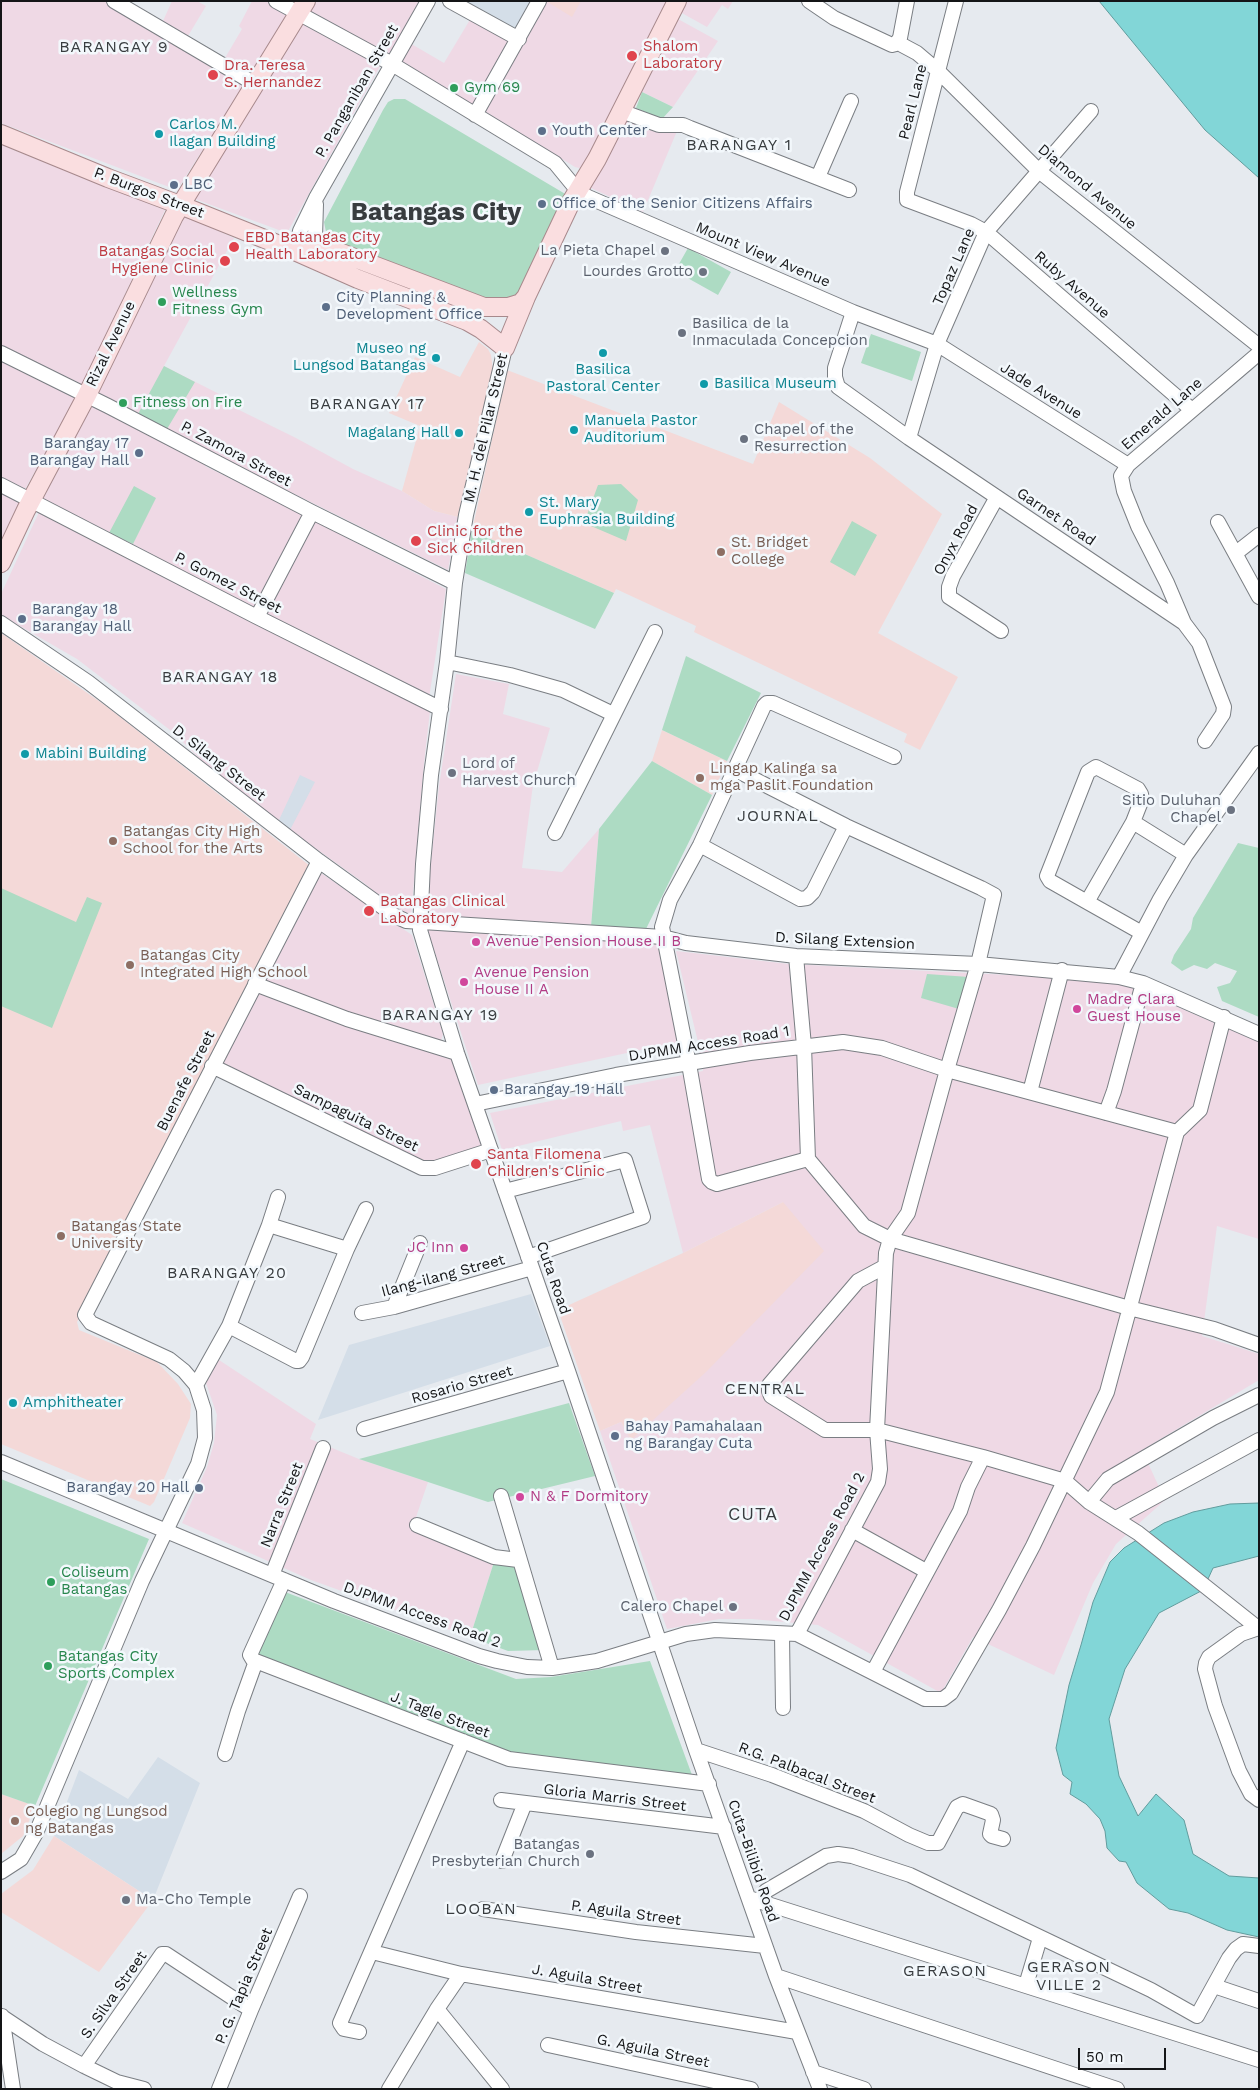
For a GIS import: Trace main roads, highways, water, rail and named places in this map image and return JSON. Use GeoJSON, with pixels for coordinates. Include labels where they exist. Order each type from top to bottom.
{"type":"FeatureCollection","features":[{"type":"Feature","properties":{"kind":"main road","name":"M. H. del Pilar Street"},"geometry":{"type":"LineString","coordinates":[[505,348],[526,298],[578,191],[597,160],[677,1]]}},
{"type":"Feature","properties":{"kind":"main road","name":"Rizal Avenue"},"geometry":{"type":"LineString","coordinates":[[1,564],[32,499],[87,395],[180,205],[302,8]]}},
{"type":"Feature","properties":{"kind":"main road","name":"P. Burgos Street"},"geometry":{"type":"LineString","coordinates":[[1,134],[297,252],[358,279],[467,321],[481,329],[505,348]]}},
{"type":"Feature","properties":{"kind":"main road"},"geometry":{"type":"LineString","coordinates":[[297,252],[323,246],[474,305],[490,308],[508,307],[521,303],[526,298]]}},
{"type":"Feature","properties":{"kind":"main road"},"geometry":{"type":"LineString","coordinates":[[481,329],[490,308]]}},
{"type":"Feature","properties":{"kind":"water"},"geometry":{"type":"Polygon","coordinates":[[[1099,1],[1259,1],[1259,178],[1205,130],[1099,1]]]}},
{"type":"Feature","properties":{"kind":"water"},"geometry":{"type":"Polygon","coordinates":[[[1259,1503],[1259,1556],[1213,1568],[1203,1590],[1159,1613],[1125,1669],[1109,1719],[1119,1776],[1138,1816],[1156,1794],[1184,1820],[1193,1854],[1229,1876],[1259,1878],[1259,1937],[1227,1930],[1188,1913],[1169,1909],[1137,1883],[1126,1862],[1119,1861],[1107,1848],[1105,1831],[1100,1819],[1086,1804],[1070,1794],[1072,1782],[1063,1775],[1056,1748],[1069,1685],[1093,1602],[1110,1562],[1124,1548],[1164,1523],[1193,1512],[1230,1504],[1259,1503]]]}},
{"type":"Feature","properties":{"kind":"place","name":"Shalom Laboratory"},"geometry":{"type":"Point","coordinates":[632,56]}},
{"type":"Feature","properties":{"kind":"place","name":"Dra. Teresa S. Hernandez"},"geometry":{"type":"Point","coordinates":[213,75]}},
{"type":"Feature","properties":{"kind":"place","name":"Gym 69"},"geometry":{"type":"Point","coordinates":[454,88]}},
{"type":"Feature","properties":{"kind":"place","name":"Youth Center"},"geometry":{"type":"Point","coordinates":[542,131]}},
{"type":"Feature","properties":{"kind":"place","name":"Carlos M. Ilagan Building"},"geometry":{"type":"Point","coordinates":[159,134]}},
{"type":"Feature","properties":{"kind":"place","name":"LBC"},"geometry":{"type":"Point","coordinates":[174,185]}},
{"type":"Feature","properties":{"kind":"place","name":"Office of the Senior Citizens Affairs"},"geometry":{"type":"Point","coordinates":[542,204]}},
{"type":"Feature","properties":{"kind":"place","name":"EBD Batangas City Health Laboratory"},"geometry":{"type":"Point","coordinates":[234,247]}},
{"type":"Feature","properties":{"kind":"place","name":"La Pieta Chapel"},"geometry":{"type":"Point","coordinates":[665,251]}},
{"type":"Feature","properties":{"kind":"place","name":"Batangas Social Hygiene Clinic"},"geometry":{"type":"Point","coordinates":[225,261]}},
{"type":"Feature","properties":{"kind":"place","name":"Lourdes Grotto"},"geometry":{"type":"Point","coordinates":[703,272]}},
{"type":"Feature","properties":{"kind":"place","name":"Wellness Fitness Gym"},"geometry":{"type":"Point","coordinates":[162,302]}},
{"type":"Feature","properties":{"kind":"place","name":"City Planning & Development Office"},"geometry":{"type":"Point","coordinates":[326,307]}},
{"type":"Feature","properties":{"kind":"place","name":"Basilica de la Inmaculada Concepcion"},"geometry":{"type":"Point","coordinates":[682,333]}},
{"type":"Feature","properties":{"kind":"place","name":"Basilica Pastoral Center"},"geometry":{"type":"Point","coordinates":[603,353]}},
{"type":"Feature","properties":{"kind":"place","name":"Museo ng Lungsod Batangas"},"geometry":{"type":"Point","coordinates":[436,358]}},
{"type":"Feature","properties":{"kind":"place","name":"Basilica Museum"},"geometry":{"type":"Point","coordinates":[704,384]}},
{"type":"Feature","properties":{"kind":"place","name":"Fitness on Fire"},"geometry":{"type":"Point","coordinates":[123,403]}},
{"type":"Feature","properties":{"kind":"place","name":"Manuela Pastor Auditorium"},"geometry":{"type":"Point","coordinates":[574,430]}},
{"type":"Feature","properties":{"kind":"place","name":"Magalang Hall"},"geometry":{"type":"Point","coordinates":[459,433]}},
{"type":"Feature","properties":{"kind":"place","name":"Chapel of the Resurrection"},"geometry":{"type":"Point","coordinates":[744,439]}},
{"type":"Feature","properties":{"kind":"place","name":"Barangay 17 Barangay Hall"},"geometry":{"type":"Point","coordinates":[139,453]}},
{"type":"Feature","properties":{"kind":"place","name":"St. Mary Euphrasia Building"},"geometry":{"type":"Point","coordinates":[529,512]}},
{"type":"Feature","properties":{"kind":"place","name":"Clinic for the Sick Children"},"geometry":{"type":"Point","coordinates":[416,541]}},
{"type":"Feature","properties":{"kind":"place","name":"St. Bridget College"},"geometry":{"type":"Point","coordinates":[721,552]}},
{"type":"Feature","properties":{"kind":"place","name":"Barangay 18 Barangay Hall"},"geometry":{"type":"Point","coordinates":[22,619]}},
{"type":"Feature","properties":{"kind":"place","name":"Mabini Building"},"geometry":{"type":"Point","coordinates":[25,754]}},
{"type":"Feature","properties":{"kind":"place","name":"Lord of Harvest Church"},"geometry":{"type":"Point","coordinates":[452,773]}},
{"type":"Feature","properties":{"kind":"place","name":"Lingap Kalinga sa mga Paslit Foundation"},"geometry":{"type":"Point","coordinates":[700,778]}},
{"type":"Feature","properties":{"kind":"place","name":"Sitio Duluhan Chapel"},"geometry":{"type":"Point","coordinates":[1231,810]}},
{"type":"Feature","properties":{"kind":"place","name":"Batangas City High School for the Arts"},"geometry":{"type":"Point","coordinates":[113,841]}},
{"type":"Feature","properties":{"kind":"place","name":"Batangas Clinical Laboratory"},"geometry":{"type":"Point","coordinates":[369,911]}},
{"type":"Feature","properties":{"kind":"place","name":"Avenue Pension House II B"},"geometry":{"type":"Point","coordinates":[476,942]}},
{"type":"Feature","properties":{"kind":"place","name":"Batangas City Integrated High School"},"geometry":{"type":"Point","coordinates":[130,965]}},
{"type":"Feature","properties":{"kind":"place","name":"Avenue Pension House II A"},"geometry":{"type":"Point","coordinates":[464,982]}},
{"type":"Feature","properties":{"kind":"place","name":"Madre Clara Guest House"},"geometry":{"type":"Point","coordinates":[1077,1009]}},
{"type":"Feature","properties":{"kind":"place","name":"Barangay 19 Hall"},"geometry":{"type":"Point","coordinates":[494,1090]}},
{"type":"Feature","properties":{"kind":"place","name":"Santa Filomena Children's Clinic"},"geometry":{"type":"Point","coordinates":[476,1164]}},
{"type":"Feature","properties":{"kind":"place","name":"Batangas State University"},"geometry":{"type":"Point","coordinates":[61,1236]}},
{"type":"Feature","properties":{"kind":"place","name":"JC Inn"},"geometry":{"type":"Point","coordinates":[464,1248]}},
{"type":"Feature","properties":{"kind":"place","name":"Amphitheater"},"geometry":{"type":"Point","coordinates":[13,1403]}},
{"type":"Feature","properties":{"kind":"place","name":"Bahay Pamahalaan ng Barangay Cuta"},"geometry":{"type":"Point","coordinates":[615,1436]}},
{"type":"Feature","properties":{"kind":"place","name":"Barangay 20 Hall"},"geometry":{"type":"Point","coordinates":[199,1488]}},
{"type":"Feature","properties":{"kind":"place","name":"N & F Dormitory"},"geometry":{"type":"Point","coordinates":[520,1497]}},
{"type":"Feature","properties":{"kind":"place","name":"Coliseum Batangas"},"geometry":{"type":"Point","coordinates":[51,1582]}},
{"type":"Feature","properties":{"kind":"place","name":"Calero Chapel"},"geometry":{"type":"Point","coordinates":[733,1607]}},
{"type":"Feature","properties":{"kind":"place","name":"Batangas City Sports Complex"},"geometry":{"type":"Point","coordinates":[48,1666]}},
{"type":"Feature","properties":{"kind":"place","name":"Colegio ng Lungsod ng Batangas"},"geometry":{"type":"Point","coordinates":[15,1821]}},
{"type":"Feature","properties":{"kind":"place","name":"Batangas Presbyterian Church"},"geometry":{"type":"Point","coordinates":[590,1854]}},
{"type":"Feature","properties":{"kind":"place","name":"Ma-Cho Temple"},"geometry":{"type":"Point","coordinates":[126,1900]}},
{"type":"Feature","properties":{"kind":"district","name":"BARANGAY 9"},"geometry":{"type":"Point","coordinates":[114,47]}},
{"type":"Feature","properties":{"kind":"district","name":"BARANGAY 1"},"geometry":{"type":"Point","coordinates":[739,145]}},
{"type":"Feature","properties":{"kind":"district","name":"Batangas City"},"geometry":{"type":"Point","coordinates":[436,213]}},
{"type":"Feature","properties":{"kind":"district","name":"BARANGAY 17"},"geometry":{"type":"Point","coordinates":[367,404]}},
{"type":"Feature","properties":{"kind":"district","name":"BARANGAY 18"},"geometry":{"type":"Point","coordinates":[220,677]}},
{"type":"Feature","properties":{"kind":"district","name":"JOURNAL"},"geometry":{"type":"Point","coordinates":[778,816]}},
{"type":"Feature","properties":{"kind":"district","name":"BARANGAY 19"},"geometry":{"type":"Point","coordinates":[440,1015]}},
{"type":"Feature","properties":{"kind":"district","name":"BARANGAY 20"},"geometry":{"type":"Point","coordinates":[227,1273]}},
{"type":"Feature","properties":{"kind":"district","name":"CENTRAL"},"geometry":{"type":"Point","coordinates":[765,1389]}},
{"type":"Feature","properties":{"kind":"district","name":"CUTA"},"geometry":{"type":"Point","coordinates":[753,1515]}},
{"type":"Feature","properties":{"kind":"district","name":"LOOBAN"},"geometry":{"type":"Point","coordinates":[481,1909]}},
{"type":"Feature","properties":{"kind":"district","name":"GERASON"},"geometry":{"type":"Point","coordinates":[945,1971]}},
{"type":"Feature","properties":{"kind":"district","name":"GERASON VILLE 2"},"geometry":{"type":"Point","coordinates":[1069,1976]}}]}
